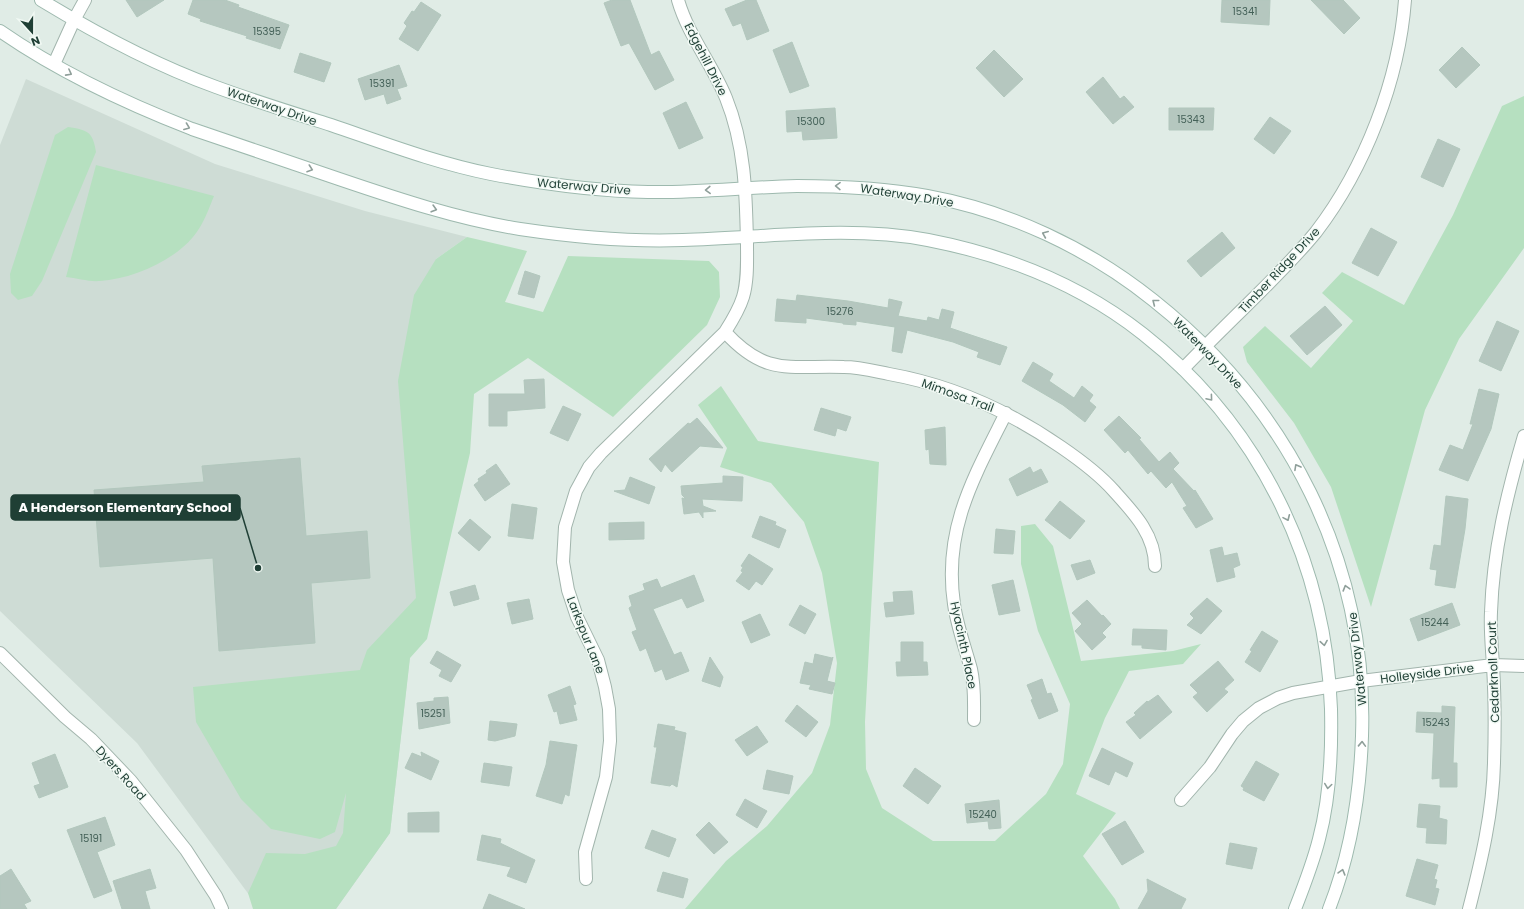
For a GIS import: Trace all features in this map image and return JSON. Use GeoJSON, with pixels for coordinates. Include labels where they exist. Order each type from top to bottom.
{"type":"FeatureCollection","features":[{"type":"Feature","properties":{"kind":"main road","name":"Waterway Drive"},"geometry":{"type":"LineString","coordinates":[[42,0],[113,42],[214,86],[429,158],[486,173],[540,183],[594,189],[648,192],[791,186],[841,186],[886,190],[931,197],[1008,218],[1057,239],[1096,260],[1132,284],[1174,317],[1205,346],[1232,375],[1266,419],[1292,457],[1312,496],[1322,516],[1339,563],[1352,611],[1357,640],[1361,681],[1361,769],[1357,806],[1348,848],[1329,909]]}},
{"type":"Feature","properties":{"kind":"main road"},"geometry":{"type":"LineString","coordinates":[[54,64],[74,20],[86,0]]}},
{"type":"Feature","properties":{"kind":"main road","name":"Edgehill Drive"},"geometry":{"type":"LineString","coordinates":[[678,0],[690,31],[716,75],[737,129],[745,171],[746,237]]}},
{"type":"Feature","properties":{"kind":"main road","name":"Timber Ridge Drive"},"geometry":{"type":"LineString","coordinates":[[1183,369],[1285,267],[1315,233],[1337,203],[1351,180],[1370,140],[1385,100],[1399,44],[1405,0]]}},
{"type":"Feature","properties":{"kind":"main road"},"geometry":{"type":"LineString","coordinates":[[0,31],[54,64],[107,93],[192,129],[389,196],[452,214],[516,228],[567,235],[630,240],[681,240],[844,233],[884,234],[924,240],[965,248],[998,258],[1038,273],[1076,292],[1107,310],[1141,333],[1183,369],[1235,428],[1262,470],[1282,506],[1299,544],[1312,584],[1320,616],[1330,686],[1330,769],[1323,820],[1317,845],[1295,909]]}},
{"type":"Feature","properties":{"kind":"main road","name":"Larkspur Lane"},"geometry":{"type":"LineString","coordinates":[[586,879],[585,852],[606,777],[610,741],[609,709],[606,687],[598,660],[577,617],[568,590],[563,562],[563,550],[570,504],[580,481],[601,452],[651,406],[725,332],[736,315],[743,297],[747,278],[746,237]]}},
{"type":"Feature","properties":{"kind":"main road","name":"Mimosa Trail"},"geometry":{"type":"LineString","coordinates":[[725,332],[742,349],[752,356],[769,364],[794,368],[845,367],[891,374],[936,385],[980,400],[1006,413],[1046,436],[1082,461],[1107,483],[1129,508],[1147,532],[1153,547],[1155,566]]}},
{"type":"Feature","properties":{"kind":"main road","name":"Hyacinth Place"},"geometry":{"type":"LineString","coordinates":[[974,720],[974,690],[972,676],[954,603],[952,568],[954,544],[960,514],[970,486],[1006,413]]}},
{"type":"Feature","properties":{"kind":"main road","name":"Cedarknoll Court"},"geometry":{"type":"LineString","coordinates":[[1469,909],[1479,872],[1490,809],[1494,765],[1495,704],[1491,612],[1495,564],[1503,516],[1524,436]]}},
{"type":"Feature","properties":{"kind":"main road","name":"Dyers Road"},"geometry":{"type":"LineString","coordinates":[[0,653],[91,739],[131,781],[186,850],[216,896],[222,909]]}},
{"type":"Feature","properties":{"kind":"main road","name":"Holleyside Drive"},"geometry":{"type":"LineString","coordinates":[[1181,800],[1210,767],[1232,734],[1243,721],[1259,708],[1278,698],[1293,693],[1361,681],[1493,665],[1524,666]]}},
{"type":"Feature","properties":{"kind":"shaded area"},"geometry":{"type":"Polygon","coordinates":[[[26,79],[215,164],[365,211],[467,237],[436,259],[423,541],[390,833],[336,909],[258,907],[137,743],[0,611],[0,145],[26,79]]]}},
{"type":"Feature","properties":{"kind":"green space"},"geometry":{"type":"Polygon","coordinates":[[[1524,96],[1524,248],[1459,339],[1425,410],[1371,607],[1331,487],[1294,423],[1247,362],[1243,347],[1265,326],[1311,368],[1353,321],[1322,293],[1342,272],[1404,305],[1453,215],[1502,106],[1524,96]]]}},
{"type":"Feature","properties":{"kind":"green space"},"geometry":{"type":"Polygon","coordinates":[[[68,127],[80,129],[88,133],[93,140],[96,152],[42,281],[32,296],[18,300],[11,293],[10,274],[55,135],[68,127]]]}},
{"type":"Feature","properties":{"kind":"green space"},"geometry":{"type":"Polygon","coordinates":[[[96,165],[214,196],[197,232],[184,246],[163,261],[138,273],[112,280],[92,281],[66,277],[96,165]]]}},
{"type":"Feature","properties":{"kind":"green space"},"geometry":{"type":"Polygon","coordinates":[[[467,237],[527,251],[505,302],[543,312],[568,256],[709,261],[719,272],[720,297],[707,325],[613,417],[528,358],[474,394],[470,453],[427,639],[410,658],[390,833],[336,909],[253,909],[248,893],[266,853],[305,854],[336,846],[343,833],[346,793],[335,832],[320,839],[271,829],[241,799],[196,722],[193,687],[360,670],[367,650],[416,598],[398,381],[414,295],[436,259],[467,237]]]}},
{"type":"Feature","properties":{"kind":"green space"},"geometry":{"type":"Polygon","coordinates":[[[721,386],[758,441],[879,462],[865,722],[866,769],[882,808],[933,841],[995,841],[1046,794],[1063,764],[1070,704],[1038,631],[1021,564],[1021,526],[1035,524],[1053,546],[1081,661],[1173,651],[1201,644],[1183,664],[1129,671],[1105,718],[1076,794],[1116,813],[1083,856],[1115,899],[1120,909],[685,909],[726,861],[767,826],[812,773],[830,725],[837,663],[822,573],[804,522],[771,483],[720,467],[727,448],[698,405],[721,386]]]}},
{"type":"Feature","properties":{"kind":"building"},"geometry":{"type":"Polygon","coordinates":[[[126,0],[164,0],[137,17],[126,0]]]}},
{"type":"Feature","properties":{"kind":"building"},"geometry":{"type":"Polygon","coordinates":[[[193,0],[225,0],[239,5],[238,7],[289,25],[280,49],[246,38],[247,36],[200,21],[201,19],[188,14],[193,0]]]}},
{"type":"Feature","properties":{"kind":"building"},"geometry":{"type":"Polygon","coordinates":[[[612,0],[630,0],[651,55],[659,51],[674,80],[655,90],[629,43],[621,46],[604,3],[612,0]]]}},
{"type":"Feature","properties":{"kind":"building"},"geometry":{"type":"Polygon","coordinates":[[[747,0],[756,0],[769,31],[747,40],[741,23],[733,26],[725,9],[747,0]]]}},
{"type":"Feature","properties":{"kind":"building"},"geometry":{"type":"Polygon","coordinates":[[[1222,0],[1270,0],[1269,25],[1221,22],[1222,0]]]}},
{"type":"Feature","properties":{"kind":"building"},"geometry":{"type":"Polygon","coordinates":[[[1311,0],[1343,0],[1360,18],[1344,34],[1311,0]]]}},
{"type":"Feature","properties":{"kind":"building"},"geometry":{"type":"Polygon","coordinates":[[[421,2],[441,15],[418,51],[399,39],[407,26],[404,23],[412,11],[414,12],[421,2]]]}},
{"type":"Feature","properties":{"kind":"building"},"geometry":{"type":"Polygon","coordinates":[[[792,42],[809,86],[790,93],[773,50],[792,42]]]}},
{"type":"Feature","properties":{"kind":"building"},"geometry":{"type":"Polygon","coordinates":[[[1462,47],[1480,65],[1456,88],[1439,70],[1462,47]]]}},
{"type":"Feature","properties":{"kind":"building"},"geometry":{"type":"Polygon","coordinates":[[[994,50],[1023,79],[1004,97],[976,68],[994,50]]]}},
{"type":"Feature","properties":{"kind":"building"},"geometry":{"type":"Polygon","coordinates":[[[300,53],[331,63],[324,82],[294,72],[300,53]]]}},
{"type":"Feature","properties":{"kind":"building"},"geometry":{"type":"Polygon","coordinates":[[[399,65],[407,86],[397,89],[401,99],[387,104],[384,94],[365,100],[358,79],[399,65]]]}},
{"type":"Feature","properties":{"kind":"building"},"geometry":{"type":"Polygon","coordinates":[[[1103,77],[1120,99],[1124,96],[1134,107],[1113,124],[1086,92],[1103,77]]]}},
{"type":"Feature","properties":{"kind":"building"},"geometry":{"type":"Polygon","coordinates":[[[686,102],[703,138],[679,149],[663,113],[686,102]]]}},
{"type":"Feature","properties":{"kind":"building"},"geometry":{"type":"Polygon","coordinates":[[[835,108],[837,138],[803,140],[802,131],[787,132],[786,111],[835,108]]]}},
{"type":"Feature","properties":{"kind":"building"},"geometry":{"type":"Polygon","coordinates":[[[1169,108],[1214,108],[1213,130],[1169,130],[1169,108]]]}},
{"type":"Feature","properties":{"kind":"building"},"geometry":{"type":"Polygon","coordinates":[[[1270,117],[1291,131],[1274,154],[1254,139],[1270,117]]]}},
{"type":"Feature","properties":{"kind":"building"},"geometry":{"type":"Polygon","coordinates":[[[1438,139],[1460,149],[1443,187],[1421,177],[1438,139]]]}},
{"type":"Feature","properties":{"kind":"building"},"geometry":{"type":"Polygon","coordinates":[[[1371,228],[1397,242],[1378,276],[1352,263],[1371,228]]]}},
{"type":"Feature","properties":{"kind":"building"},"geometry":{"type":"Polygon","coordinates":[[[1222,232],[1235,248],[1201,277],[1187,261],[1222,232]]]}},
{"type":"Feature","properties":{"kind":"building"},"geometry":{"type":"Polygon","coordinates":[[[525,271],[540,276],[534,298],[518,294],[525,271]]]}},
{"type":"Feature","properties":{"kind":"building"},"geometry":{"type":"Polygon","coordinates":[[[797,295],[848,301],[888,308],[889,299],[902,302],[898,316],[927,321],[928,317],[939,320],[942,309],[954,312],[950,328],[1007,347],[1000,365],[977,357],[979,352],[953,342],[907,330],[902,353],[892,351],[895,327],[856,321],[856,325],[843,324],[806,318],[806,323],[775,321],[777,299],[796,301],[797,295]]]}},
{"type":"Feature","properties":{"kind":"building"},"geometry":{"type":"Polygon","coordinates":[[[1325,306],[1342,325],[1307,355],[1290,336],[1325,306]]]}},
{"type":"Feature","properties":{"kind":"building"},"geometry":{"type":"Polygon","coordinates":[[[1497,321],[1519,331],[1501,371],[1479,361],[1497,321]]]}},
{"type":"Feature","properties":{"kind":"building"},"geometry":{"type":"Polygon","coordinates":[[[1033,362],[1053,374],[1049,381],[1074,398],[1082,386],[1093,395],[1089,401],[1096,407],[1085,422],[1063,405],[1022,381],[1033,362]]]}},
{"type":"Feature","properties":{"kind":"building"},"geometry":{"type":"Polygon","coordinates":[[[544,379],[545,408],[507,411],[507,426],[489,426],[489,394],[525,394],[524,380],[544,379]]]}},
{"type":"Feature","properties":{"kind":"building"},"geometry":{"type":"Polygon","coordinates":[[[1479,389],[1499,394],[1491,429],[1468,481],[1439,470],[1450,445],[1463,450],[1473,424],[1470,424],[1479,389]]]}},
{"type":"Feature","properties":{"kind":"building"},"geometry":{"type":"Polygon","coordinates":[[[563,406],[581,414],[568,441],[550,433],[563,406]]]}},
{"type":"Feature","properties":{"kind":"building"},"geometry":{"type":"Polygon","coordinates":[[[821,408],[851,417],[846,431],[837,428],[835,436],[814,430],[821,408]]]}},
{"type":"Feature","properties":{"kind":"building"},"geometry":{"type":"Polygon","coordinates":[[[1119,416],[1141,438],[1139,439],[1159,462],[1170,452],[1179,463],[1173,469],[1194,491],[1195,490],[1213,519],[1196,528],[1183,508],[1187,506],[1172,482],[1166,488],[1151,471],[1148,474],[1128,450],[1125,453],[1104,430],[1119,416]]]}},
{"type":"Feature","properties":{"kind":"building"},"geometry":{"type":"Polygon","coordinates":[[[697,418],[723,448],[700,446],[672,472],[665,464],[661,472],[649,459],[688,423],[690,424],[697,418]]]}},
{"type":"Feature","properties":{"kind":"building"},"geometry":{"type":"Polygon","coordinates":[[[945,427],[946,465],[930,464],[929,449],[926,450],[925,430],[945,427]]]}},
{"type":"Feature","properties":{"kind":"building"},"geometry":{"type":"Polygon","coordinates":[[[300,458],[306,536],[367,531],[370,578],[311,583],[315,643],[219,651],[213,558],[100,567],[94,490],[204,482],[202,466],[300,458]]]}},
{"type":"Feature","properties":{"kind":"building"},"geometry":{"type":"Polygon","coordinates":[[[496,464],[510,484],[485,501],[474,485],[479,481],[478,479],[487,473],[486,471],[496,464]]]}},
{"type":"Feature","properties":{"kind":"building"},"geometry":{"type":"Polygon","coordinates":[[[1030,467],[1033,473],[1041,469],[1048,482],[1017,496],[1009,479],[1030,467]]]}},
{"type":"Feature","properties":{"kind":"building"},"geometry":{"type":"Polygon","coordinates":[[[723,476],[743,477],[742,501],[702,499],[703,506],[716,511],[703,512],[703,518],[699,512],[684,514],[682,498],[686,499],[682,495],[681,486],[723,483],[723,476]]]}},
{"type":"Feature","properties":{"kind":"building"},"geometry":{"type":"Polygon","coordinates":[[[630,477],[655,487],[649,504],[614,491],[625,490],[630,477]]]}},
{"type":"Feature","properties":{"kind":"building"},"geometry":{"type":"Polygon","coordinates":[[[1446,496],[1468,499],[1465,529],[1455,588],[1435,585],[1437,570],[1430,569],[1434,545],[1441,546],[1446,496]]]}},
{"type":"Feature","properties":{"kind":"building"},"geometry":{"type":"Polygon","coordinates":[[[1060,501],[1085,521],[1070,539],[1045,520],[1060,501]]]}},
{"type":"Feature","properties":{"kind":"building"},"geometry":{"type":"Polygon","coordinates":[[[512,504],[537,508],[533,539],[508,536],[512,504]]]}},
{"type":"Feature","properties":{"kind":"building"},"geometry":{"type":"Polygon","coordinates":[[[760,516],[776,522],[775,525],[786,530],[779,548],[752,537],[760,516]]]}},
{"type":"Feature","properties":{"kind":"building"},"geometry":{"type":"Polygon","coordinates":[[[470,519],[491,537],[479,551],[458,533],[470,519]]]}},
{"type":"Feature","properties":{"kind":"building"},"geometry":{"type":"Polygon","coordinates":[[[644,522],[644,539],[609,540],[609,523],[644,522]]]}},
{"type":"Feature","properties":{"kind":"building"},"geometry":{"type":"Polygon","coordinates":[[[996,529],[1015,531],[1013,554],[994,553],[996,529]]]}},
{"type":"Feature","properties":{"kind":"building"},"geometry":{"type":"Polygon","coordinates":[[[1222,547],[1224,556],[1237,553],[1240,565],[1233,568],[1235,577],[1217,582],[1210,550],[1222,547]]]}},
{"type":"Feature","properties":{"kind":"building"},"geometry":{"type":"Polygon","coordinates":[[[749,554],[773,569],[762,585],[756,581],[749,590],[736,581],[743,572],[741,571],[743,567],[741,566],[749,554]]]}},
{"type":"Feature","properties":{"kind":"building"},"geometry":{"type":"Polygon","coordinates":[[[1090,560],[1095,573],[1077,580],[1071,565],[1090,560]]]}},
{"type":"Feature","properties":{"kind":"building"},"geometry":{"type":"Polygon","coordinates":[[[694,575],[704,601],[687,608],[682,598],[653,609],[674,655],[681,652],[689,671],[666,680],[662,669],[655,672],[646,648],[640,651],[632,632],[637,630],[629,608],[632,606],[629,596],[645,590],[643,584],[657,579],[661,588],[694,575]]]}},
{"type":"Feature","properties":{"kind":"building"},"geometry":{"type":"Polygon","coordinates":[[[1013,580],[1020,611],[999,615],[992,585],[1013,580]]]}},
{"type":"Feature","properties":{"kind":"building"},"geometry":{"type":"Polygon","coordinates":[[[475,585],[479,599],[454,606],[450,592],[475,585]]]}},
{"type":"Feature","properties":{"kind":"building"},"geometry":{"type":"Polygon","coordinates":[[[912,591],[914,614],[886,617],[884,603],[894,602],[893,592],[912,591]]]}},
{"type":"Feature","properties":{"kind":"building"},"geometry":{"type":"Polygon","coordinates":[[[1207,598],[1222,611],[1201,634],[1187,625],[1194,618],[1190,614],[1207,598]]]}},
{"type":"Feature","properties":{"kind":"building"},"geometry":{"type":"Polygon","coordinates":[[[529,599],[533,619],[512,624],[507,603],[529,599]]]}},
{"type":"Feature","properties":{"kind":"building"},"geometry":{"type":"Polygon","coordinates":[[[1087,600],[1111,624],[1102,633],[1106,637],[1092,650],[1075,631],[1082,624],[1072,613],[1087,600]]]}},
{"type":"Feature","properties":{"kind":"building"},"geometry":{"type":"Polygon","coordinates":[[[1452,603],[1460,625],[1418,641],[1410,619],[1452,603]]]}},
{"type":"Feature","properties":{"kind":"building"},"geometry":{"type":"Polygon","coordinates":[[[800,605],[816,614],[805,634],[789,625],[800,605]]]}},
{"type":"Feature","properties":{"kind":"building"},"geometry":{"type":"Polygon","coordinates":[[[760,614],[770,635],[751,643],[742,622],[760,614]]]}},
{"type":"Feature","properties":{"kind":"building"},"geometry":{"type":"Polygon","coordinates":[[[1133,629],[1167,630],[1166,650],[1142,648],[1142,645],[1132,645],[1133,629]]]}},
{"type":"Feature","properties":{"kind":"building"},"geometry":{"type":"Polygon","coordinates":[[[1262,631],[1278,641],[1260,672],[1245,662],[1252,651],[1250,650],[1262,631]]]}},
{"type":"Feature","properties":{"kind":"building"},"geometry":{"type":"Polygon","coordinates":[[[901,642],[923,642],[923,662],[927,662],[928,675],[897,676],[896,662],[901,662],[901,642]]]}},
{"type":"Feature","properties":{"kind":"building"},"geometry":{"type":"Polygon","coordinates":[[[437,651],[461,665],[451,682],[439,676],[442,670],[430,663],[437,651]]]}},
{"type":"Feature","properties":{"kind":"building"},"geometry":{"type":"Polygon","coordinates":[[[815,654],[833,657],[827,681],[835,683],[832,694],[809,689],[811,685],[800,683],[805,662],[813,664],[815,654]]]}},
{"type":"Feature","properties":{"kind":"building"},"geometry":{"type":"Polygon","coordinates":[[[710,657],[723,677],[720,687],[702,681],[710,657]]]}},
{"type":"Feature","properties":{"kind":"building"},"geometry":{"type":"Polygon","coordinates":[[[1218,661],[1234,680],[1224,689],[1228,692],[1207,712],[1193,697],[1198,693],[1190,685],[1218,661]]]}},
{"type":"Feature","properties":{"kind":"building"},"geometry":{"type":"Polygon","coordinates":[[[1042,679],[1047,694],[1051,693],[1058,711],[1039,719],[1031,700],[1033,699],[1027,685],[1042,679]]]}},
{"type":"Feature","properties":{"kind":"building"},"geometry":{"type":"Polygon","coordinates":[[[570,686],[576,704],[573,705],[577,720],[560,724],[557,711],[554,712],[548,695],[570,686]]]}},
{"type":"Feature","properties":{"kind":"building"},"geometry":{"type":"Polygon","coordinates":[[[1158,695],[1172,712],[1140,739],[1126,722],[1136,715],[1134,713],[1147,701],[1148,702],[1158,695]]]}},
{"type":"Feature","properties":{"kind":"building"},"geometry":{"type":"Polygon","coordinates":[[[448,697],[450,723],[419,729],[417,703],[434,701],[434,698],[448,697]]]}},
{"type":"Feature","properties":{"kind":"building"},"geometry":{"type":"Polygon","coordinates":[[[797,705],[818,722],[806,737],[785,721],[797,705]]]}},
{"type":"Feature","properties":{"kind":"building"},"geometry":{"type":"Polygon","coordinates":[[[1442,706],[1455,707],[1453,763],[1457,763],[1457,787],[1440,787],[1440,778],[1432,779],[1434,733],[1416,732],[1417,712],[1442,713],[1442,706]]]}},
{"type":"Feature","properties":{"kind":"building"},"geometry":{"type":"Polygon","coordinates":[[[490,721],[517,724],[515,736],[495,741],[488,740],[490,721]]]}},
{"type":"Feature","properties":{"kind":"building"},"geometry":{"type":"Polygon","coordinates":[[[658,724],[675,727],[674,730],[686,733],[677,787],[672,784],[670,786],[651,783],[657,747],[654,747],[658,724]]]}},
{"type":"Feature","properties":{"kind":"building"},"geometry":{"type":"Polygon","coordinates":[[[757,726],[768,742],[747,756],[735,740],[757,726]]]}},
{"type":"Feature","properties":{"kind":"building"},"geometry":{"type":"Polygon","coordinates":[[[550,741],[577,745],[569,796],[565,794],[562,804],[536,796],[546,765],[550,741]]]}},
{"type":"Feature","properties":{"kind":"building"},"geometry":{"type":"Polygon","coordinates":[[[1102,748],[1133,763],[1127,777],[1115,771],[1109,785],[1089,776],[1102,748]]]}},
{"type":"Feature","properties":{"kind":"building"},"geometry":{"type":"Polygon","coordinates":[[[421,752],[439,761],[431,780],[405,768],[412,753],[422,757],[421,752]]]}},
{"type":"Feature","properties":{"kind":"building"},"geometry":{"type":"Polygon","coordinates":[[[55,754],[68,787],[39,798],[34,786],[40,784],[32,763],[55,754]]]}},
{"type":"Feature","properties":{"kind":"building"},"geometry":{"type":"Polygon","coordinates":[[[1256,761],[1279,774],[1264,801],[1243,790],[1244,788],[1241,786],[1256,761]]]}},
{"type":"Feature","properties":{"kind":"building"},"geometry":{"type":"Polygon","coordinates":[[[484,763],[512,767],[509,786],[481,782],[484,763]]]}},
{"type":"Feature","properties":{"kind":"building"},"geometry":{"type":"Polygon","coordinates":[[[915,768],[941,786],[928,804],[903,786],[915,768]]]}},
{"type":"Feature","properties":{"kind":"building"},"geometry":{"type":"Polygon","coordinates":[[[767,770],[793,776],[789,794],[763,789],[767,770]]]}},
{"type":"Feature","properties":{"kind":"building"},"geometry":{"type":"Polygon","coordinates":[[[745,799],[767,811],[757,828],[736,815],[745,799]]]}},
{"type":"Feature","properties":{"kind":"building"},"geometry":{"type":"Polygon","coordinates":[[[999,800],[1001,828],[989,829],[988,821],[967,823],[965,804],[999,800]]]}},
{"type":"Feature","properties":{"kind":"building"},"geometry":{"type":"Polygon","coordinates":[[[1419,804],[1440,806],[1439,818],[1447,820],[1446,844],[1426,843],[1427,828],[1417,827],[1419,804]]]}},
{"type":"Feature","properties":{"kind":"building"},"geometry":{"type":"Polygon","coordinates":[[[439,812],[439,832],[408,832],[408,813],[439,812]]]}},
{"type":"Feature","properties":{"kind":"building"},"geometry":{"type":"Polygon","coordinates":[[[105,817],[115,845],[97,852],[112,891],[94,898],[67,830],[105,817]]]}},
{"type":"Feature","properties":{"kind":"building"},"geometry":{"type":"Polygon","coordinates":[[[1125,821],[1144,852],[1122,865],[1102,834],[1125,821]]]}},
{"type":"Feature","properties":{"kind":"building"},"geometry":{"type":"Polygon","coordinates":[[[709,822],[728,842],[714,854],[696,835],[709,822]]]}},
{"type":"Feature","properties":{"kind":"building"},"geometry":{"type":"Polygon","coordinates":[[[652,830],[676,839],[669,857],[645,848],[652,830]]]}},
{"type":"Feature","properties":{"kind":"building"},"geometry":{"type":"Polygon","coordinates":[[[482,835],[501,839],[500,843],[535,860],[526,883],[507,876],[511,867],[477,860],[482,835]]]}},
{"type":"Feature","properties":{"kind":"building"},"geometry":{"type":"Polygon","coordinates":[[[1230,843],[1257,848],[1252,869],[1226,864],[1230,843]]]}},
{"type":"Feature","properties":{"kind":"building"},"geometry":{"type":"Polygon","coordinates":[[[1417,859],[1438,865],[1434,879],[1437,880],[1435,888],[1439,889],[1435,905],[1406,896],[1417,859]]]}},
{"type":"Feature","properties":{"kind":"building"},"geometry":{"type":"Polygon","coordinates":[[[11,869],[31,901],[24,904],[27,909],[0,909],[0,876],[11,869]]]}},
{"type":"Feature","properties":{"kind":"building"},"geometry":{"type":"Polygon","coordinates":[[[150,869],[156,888],[145,891],[150,909],[122,909],[113,881],[150,869]]]}},
{"type":"Feature","properties":{"kind":"building"},"geometry":{"type":"Polygon","coordinates":[[[663,872],[688,879],[683,898],[657,891],[663,872]]]}},
{"type":"Feature","properties":{"kind":"building"},"geometry":{"type":"Polygon","coordinates":[[[1147,879],[1186,899],[1181,909],[1138,909],[1148,891],[1147,879]]]}},
{"type":"Feature","properties":{"kind":"building"},"geometry":{"type":"Polygon","coordinates":[[[489,894],[525,909],[483,909],[489,894]]]}},
{"type":"Feature","properties":{"kind":"place","name":"A Henderson Elementary School"},"geometry":{"type":"Point","coordinates":[258,568]}}]}
